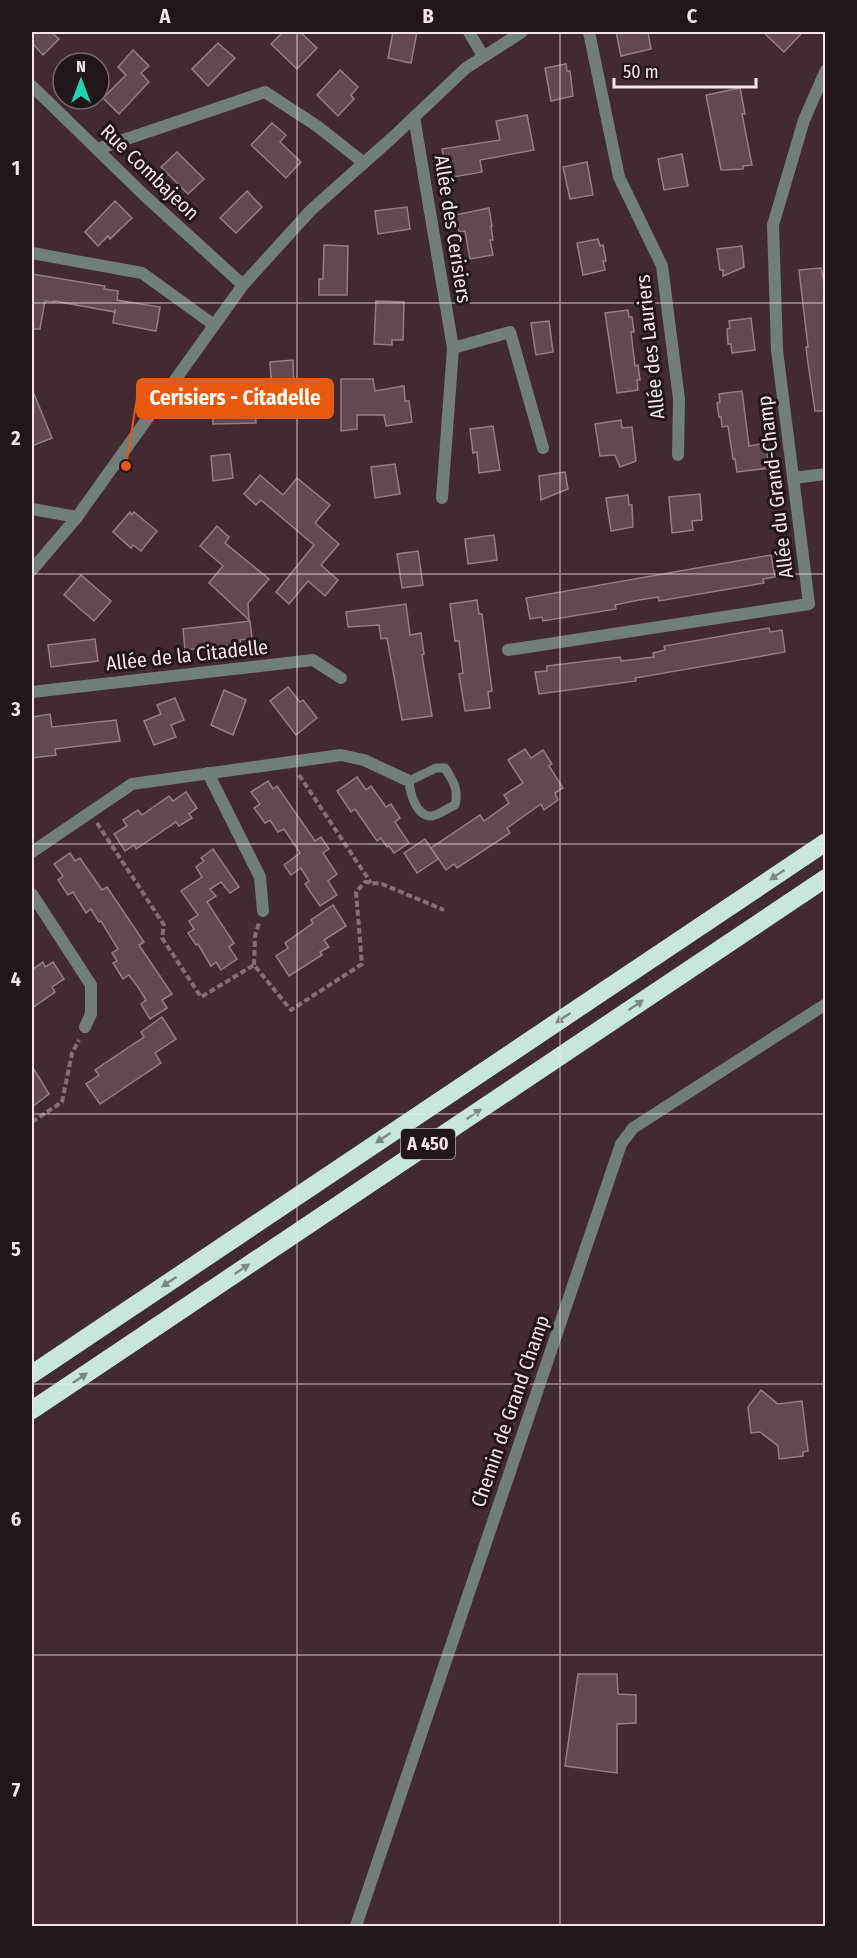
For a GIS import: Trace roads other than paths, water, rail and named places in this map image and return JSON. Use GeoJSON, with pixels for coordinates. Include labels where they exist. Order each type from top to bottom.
{"type":"FeatureCollection","features":[{"type":"Feature","properties":{"kind":"highway","name":"A 450"},"geometry":{"type":"LineString","coordinates":[[32,1374],[825,842]]}},
{"type":"Feature","properties":{"kind":"highway","name":"A 450"},"geometry":{"type":"LineString","coordinates":[[32,1410],[825,878]]}},
{"type":"Feature","properties":{"kind":"street"},"geometry":{"type":"LineString","coordinates":[[469,32],[483,57]]}},
{"type":"Feature","properties":{"kind":"street"},"geometry":{"type":"LineString","coordinates":[[32,570],[77,517],[243,285],[311,210],[466,68],[522,32]]}},
{"type":"Feature","properties":{"kind":"street","name":"Allée des Lauriers"},"geometry":{"type":"LineString","coordinates":[[589,32],[619,177],[662,266],[680,399],[678,455]]}},
{"type":"Feature","properties":{"kind":"street","name":"Allée du Grand-Champ"},"geometry":{"type":"LineString","coordinates":[[508,650],[809,604],[777,350],[773,225],[804,120],[825,70]]}},
{"type":"Feature","properties":{"kind":"street","name":"Rue Combajeon"},"geometry":{"type":"LineString","coordinates":[[32,86],[144,195],[243,285]]}},
{"type":"Feature","properties":{"kind":"street"},"geometry":{"type":"LineString","coordinates":[[97,149],[265,92],[317,126],[364,163]]}},
{"type":"Feature","properties":{"kind":"street","name":"Allée des Cerisiers"},"geometry":{"type":"LineString","coordinates":[[414,117],[453,348],[442,498]]}},
{"type":"Feature","properties":{"kind":"street"},"geometry":{"type":"LineString","coordinates":[[32,253],[142,273],[214,325]]}},
{"type":"Feature","properties":{"kind":"street"},"geometry":{"type":"LineString","coordinates":[[453,348],[510,332],[543,448]]}},
{"type":"Feature","properties":{"kind":"street"},"geometry":{"type":"LineString","coordinates":[[793,478],[825,474]]}},
{"type":"Feature","properties":{"kind":"street"},"geometry":{"type":"LineString","coordinates":[[32,509],[77,517]]}},
{"type":"Feature","properties":{"kind":"street","name":"Allée de la Citadelle"},"geometry":{"type":"LineString","coordinates":[[32,692],[314,660],[341,678]]}},
{"type":"Feature","properties":{"kind":"street"},"geometry":{"type":"LineString","coordinates":[[32,852],[132,784],[341,755],[363,760],[409,781]]}},
{"type":"Feature","properties":{"kind":"street"},"geometry":{"type":"LineString","coordinates":[[208,773],[260,878],[263,911]]}},
{"type":"Feature","properties":{"kind":"street"},"geometry":{"type":"LineString","coordinates":[[32,894],[91,985],[92,1014],[85,1027]]}},
{"type":"Feature","properties":{"kind":"street","name":"Chemin de Grand Champ"},"geometry":{"type":"LineString","coordinates":[[356,1926],[621,1144],[633,1128],[825,1004]]}},
{"type":"Feature","properties":{"kind":"lane"},"geometry":{"type":"LineString","coordinates":[[436,768],[445,768],[456,786],[455,805],[433,816],[426,815],[418,808],[410,794],[409,781],[436,768]]}},
{"type":"Feature","properties":{"kind":"place","name":"Cerisiers - Citadelle"},"geometry":{"type":"Point","coordinates":[126,466]}}]}
